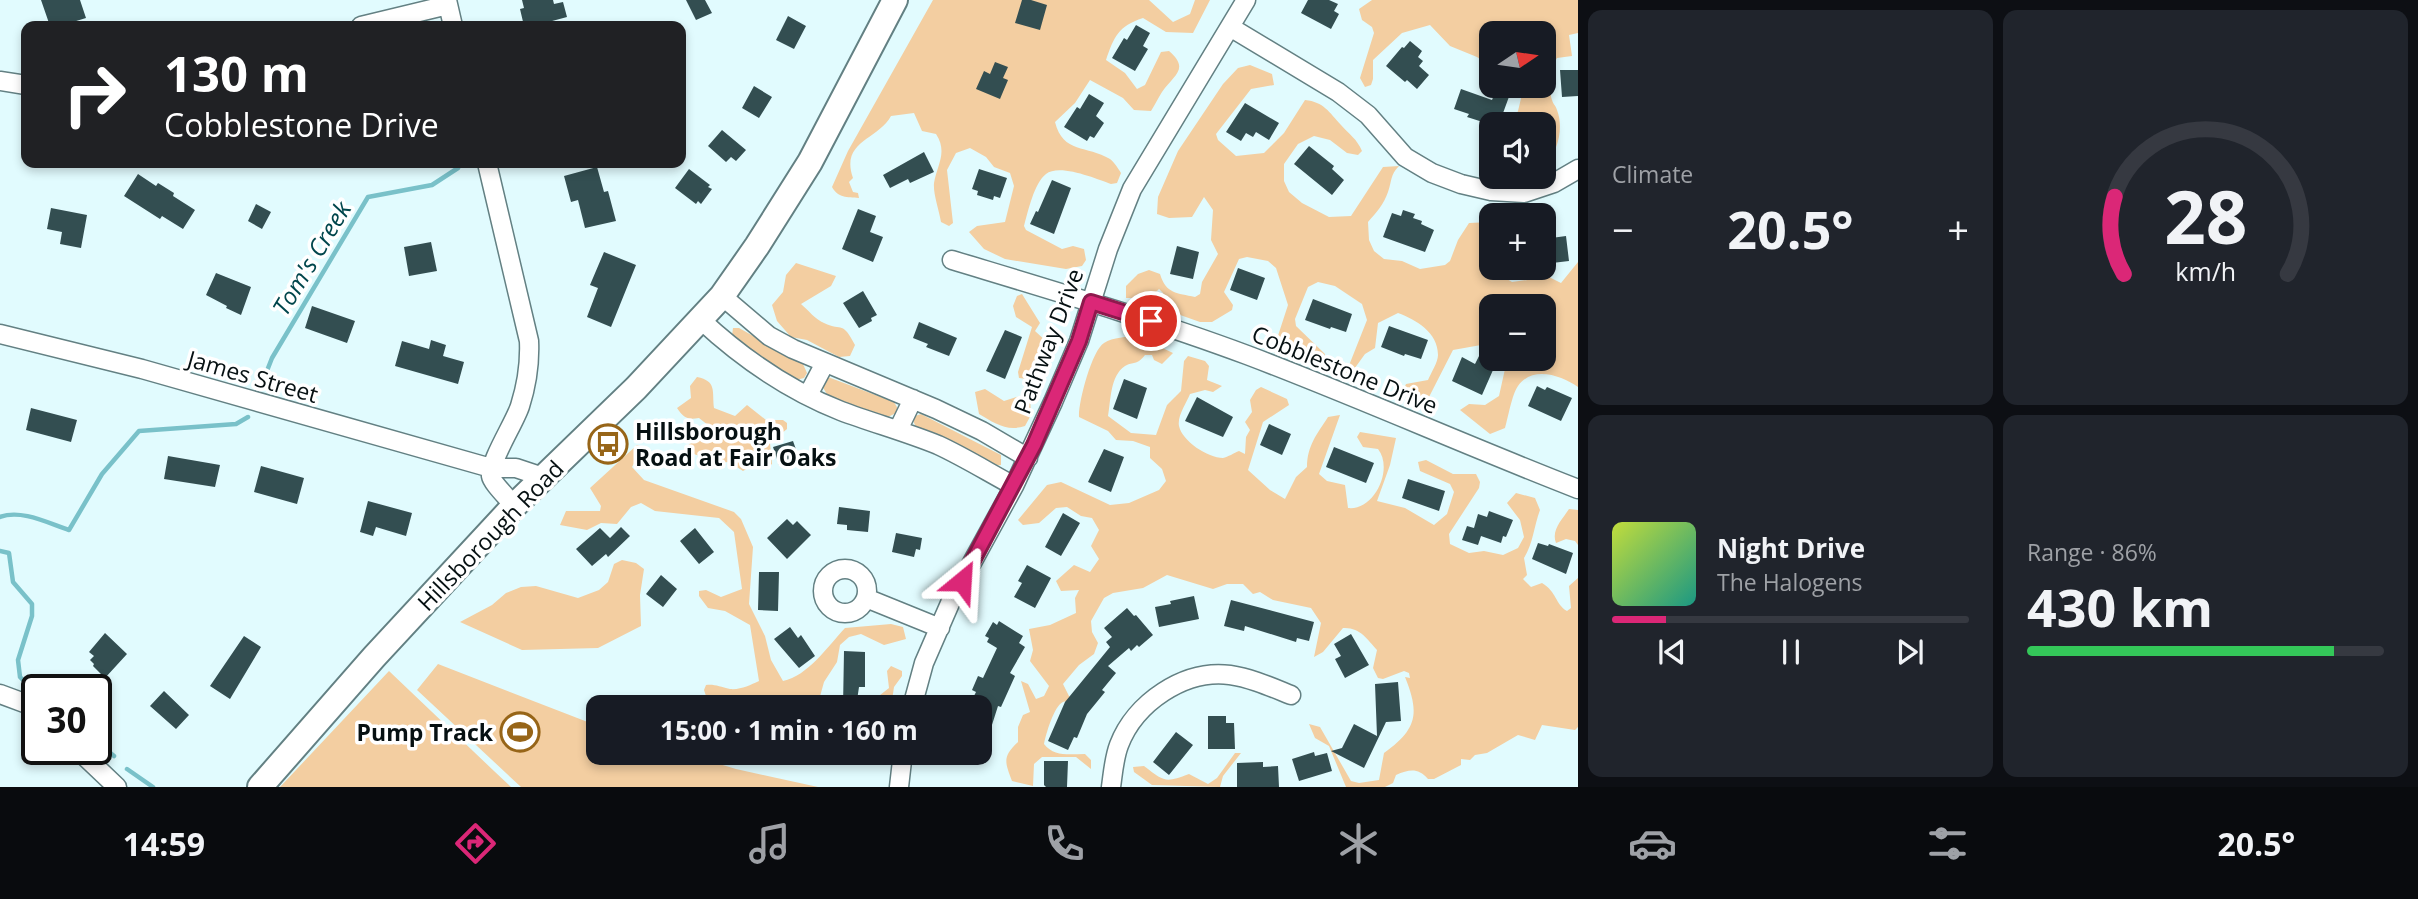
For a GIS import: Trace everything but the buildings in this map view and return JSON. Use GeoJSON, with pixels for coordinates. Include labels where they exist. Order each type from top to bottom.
{"type":"FeatureCollection","features":[{"type":"Feature","properties":{"kind":"main road","name":"Hillsborough Road"},"geometry":{"type":"LineString","coordinates":[[260,787],[374,657],[514,506],[636,388],[722,296],[803,173],[895,0]]}},
{"type":"Feature","properties":{"kind":"street","name":"Pathway Drive"},"geometry":{"type":"LineString","coordinates":[[915,695],[924,663],[940,628],[972,560],[1028,458],[1079,341],[1108,249],[1132,189],[1246,0]]}},
{"type":"Feature","properties":{"kind":"street"},"geometry":{"type":"LineString","coordinates":[[379,21],[447,2],[452,21]]}},
{"type":"Feature","properties":{"kind":"street"},"geometry":{"type":"LineString","coordinates":[[1230,27],[1338,92],[1368,116],[1405,157],[1432,173],[1461,184],[1492,191],[1524,193],[1563,179],[1578,169]]}},
{"type":"Feature","properties":{"kind":"street"},"geometry":{"type":"LineString","coordinates":[[0,81],[21,84]]}},
{"type":"Feature","properties":{"kind":"street"},"geometry":{"type":"LineString","coordinates":[[488,168],[529,341],[530,364],[520,407],[491,468],[493,483],[505,493],[514,506]]}},
{"type":"Feature","properties":{"kind":"street","name":"Cobblestone Drive"},"geometry":{"type":"LineString","coordinates":[[953,260],[1174,329],[1332,387],[1480,451],[1578,489]]}},
{"type":"Feature","properties":{"kind":"street"},"geometry":{"type":"LineString","coordinates":[[722,296],[769,336],[982,431],[1028,458]]}},
{"type":"Feature","properties":{"kind":"street"},"geometry":{"type":"LineString","coordinates":[[701,320],[748,358],[808,396],[840,411],[898,430],[960,455],[1014,486]]}},
{"type":"Feature","properties":{"kind":"street","name":"James Street"},"geometry":{"type":"LineString","coordinates":[[0,334],[142,369],[491,468],[516,468],[543,477]]}},
{"type":"Feature","properties":{"kind":"street"},"geometry":{"type":"LineString","coordinates":[[808,396],[825,363]]}},
{"type":"Feature","properties":{"kind":"street"},"geometry":{"type":"LineString","coordinates":[[898,430],[912,399]]}},
{"type":"Feature","properties":{"kind":"street"},"geometry":{"type":"LineString","coordinates":[[866,598],[940,628]]}},
{"type":"Feature","properties":{"kind":"street"},"geometry":{"type":"LineString","coordinates":[[1111,787],[1113,764],[1119,744],[1133,721],[1164,691],[1185,681],[1228,675],[1259,682],[1291,695]]}},
{"type":"Feature","properties":{"kind":"street"},"geometry":{"type":"LineString","coordinates":[[0,694],[21,702]]}},
{"type":"Feature","properties":{"kind":"street"},"geometry":{"type":"LineString","coordinates":[[94,765],[117,787]]}},
{"type":"Feature","properties":{"kind":"street"},"geometry":{"type":"LineString","coordinates":[[899,787],[902,765]]}},
{"type":"Feature","properties":{"kind":"shaded area"},"geometry":{"type":"Polygon","coordinates":[[[933,0],[1149,0],[1173,22],[1190,14],[1195,0],[1210,0],[1193,33],[1166,32],[1143,18],[1118,33],[1106,60],[1125,73],[1137,89],[1145,85],[1161,52],[1169,51],[1178,63],[1178,72],[1151,111],[1134,110],[1123,98],[1090,80],[1075,103],[1055,122],[1059,132],[1070,144],[1110,159],[1121,173],[1117,183],[1111,184],[1069,171],[1052,171],[1042,178],[1035,191],[1024,226],[1026,230],[1062,249],[1073,246],[1084,249],[1086,260],[1082,266],[1066,269],[1005,259],[984,249],[969,232],[977,226],[1005,222],[1014,186],[1010,173],[994,167],[986,157],[970,148],[956,153],[947,170],[953,223],[949,226],[941,222],[934,183],[941,147],[936,134],[922,131],[914,113],[891,116],[878,131],[856,148],[850,166],[853,178],[849,182],[859,198],[847,197],[834,191],[832,187],[848,151],[933,0]]]}},
{"type":"Feature","properties":{"kind":"shaded area"},"geometry":{"type":"Polygon","coordinates":[[[1372,0],[1578,0],[1578,33],[1569,35],[1572,56],[1556,60],[1556,21],[1479,21],[1479,58],[1450,46],[1430,25],[1402,33],[1373,60],[1373,79],[1371,85],[1365,87],[1360,78],[1374,33],[1372,27],[1362,20],[1359,9],[1372,0]]]}},
{"type":"Feature","properties":{"kind":"shaded area"},"geometry":{"type":"Polygon","coordinates":[[[1250,65],[1272,74],[1274,85],[1251,89],[1216,134],[1218,140],[1236,156],[1264,153],[1284,133],[1305,100],[1322,105],[1353,137],[1362,151],[1358,155],[1347,153],[1330,140],[1314,136],[1298,144],[1284,164],[1284,181],[1289,192],[1302,203],[1329,217],[1351,216],[1383,167],[1399,166],[1384,200],[1368,222],[1369,240],[1374,251],[1384,259],[1402,261],[1420,269],[1445,265],[1450,261],[1458,240],[1469,223],[1479,223],[1479,280],[1555,280],[1561,283],[1578,262],[1578,387],[1556,376],[1531,376],[1518,386],[1505,428],[1490,434],[1460,410],[1469,404],[1485,405],[1499,396],[1505,371],[1556,371],[1556,294],[1479,294],[1479,345],[1453,350],[1429,397],[1420,403],[1409,400],[1404,389],[1406,384],[1428,380],[1434,368],[1438,355],[1430,333],[1419,323],[1398,313],[1378,323],[1375,348],[1365,354],[1352,372],[1346,373],[1367,320],[1362,304],[1335,286],[1318,282],[1308,287],[1295,319],[1296,326],[1325,354],[1323,359],[1277,355],[1273,351],[1288,305],[1276,268],[1268,261],[1247,257],[1239,259],[1224,292],[1233,305],[1232,310],[1212,322],[1200,322],[1166,310],[1163,293],[1159,289],[1150,298],[1126,298],[1126,286],[1138,274],[1149,270],[1160,274],[1162,281],[1173,292],[1195,297],[1200,294],[1202,282],[1218,254],[1211,240],[1213,210],[1204,197],[1192,217],[1169,218],[1157,214],[1158,197],[1178,151],[1223,84],[1238,68],[1250,65]]]}},
{"type":"Feature","properties":{"kind":"shaded area"},"geometry":{"type":"Polygon","coordinates":[[[1521,98],[1552,98],[1560,125],[1556,147],[1556,112],[1518,111],[1521,98]]]}},
{"type":"Feature","properties":{"kind":"shaded area"},"geometry":{"type":"Polygon","coordinates":[[[796,263],[836,276],[831,286],[801,304],[821,322],[847,332],[855,345],[850,356],[839,357],[807,340],[791,337],[777,321],[772,305],[783,292],[786,275],[796,263]]]}},
{"type":"Feature","properties":{"kind":"shaded area"},"geometry":{"type":"Polygon","coordinates":[[[1022,294],[1040,323],[1035,331],[1047,342],[1050,352],[1040,378],[1036,380],[1019,378],[1018,372],[1032,327],[1016,317],[1013,306],[1017,296],[1022,294]]]}},
{"type":"Feature","properties":{"kind":"shaded area"},"geometry":{"type":"Polygon","coordinates":[[[733,328],[739,328],[803,364],[807,373],[804,378],[796,380],[732,336],[733,328]]]}},
{"type":"Feature","properties":{"kind":"shaded area"},"geometry":{"type":"Polygon","coordinates":[[[1137,336],[1173,353],[1162,364],[1154,360],[1152,355],[1145,355],[1120,370],[1112,389],[1108,416],[1131,433],[1156,435],[1167,405],[1181,391],[1184,361],[1188,356],[1205,361],[1209,366],[1207,380],[1222,386],[1213,392],[1205,390],[1190,394],[1179,426],[1196,448],[1223,458],[1239,451],[1245,454],[1246,437],[1250,430],[1245,422],[1252,412],[1250,400],[1256,390],[1261,387],[1287,399],[1289,405],[1263,422],[1248,470],[1270,490],[1285,499],[1296,477],[1307,467],[1311,446],[1320,429],[1328,417],[1340,415],[1319,474],[1327,481],[1345,485],[1348,508],[1366,503],[1373,496],[1379,487],[1384,467],[1378,449],[1363,447],[1357,437],[1360,432],[1396,438],[1377,501],[1405,508],[1434,525],[1447,514],[1454,492],[1450,484],[1420,471],[1418,462],[1426,460],[1453,474],[1476,474],[1480,482],[1479,488],[1449,534],[1450,544],[1469,553],[1484,551],[1503,555],[1518,548],[1524,537],[1520,520],[1507,503],[1516,493],[1535,498],[1540,510],[1524,558],[1527,575],[1523,579],[1531,587],[1542,583],[1547,586],[1567,611],[1571,608],[1569,586],[1578,578],[1578,727],[1575,730],[1542,725],[1535,740],[1518,735],[1487,753],[1475,755],[1470,760],[1461,759],[1461,765],[1434,779],[1428,779],[1417,771],[1410,771],[1396,775],[1393,783],[1385,787],[1346,787],[1329,746],[1315,738],[1309,724],[1320,727],[1351,781],[1359,783],[1379,780],[1384,753],[1403,736],[1412,720],[1413,701],[1405,677],[1410,678],[1409,673],[1404,671],[1383,679],[1378,678],[1373,668],[1377,650],[1363,635],[1349,628],[1343,628],[1323,652],[1314,657],[1321,623],[1311,608],[1273,600],[1260,592],[1253,594],[1243,584],[1227,584],[1213,589],[1167,575],[1143,588],[1113,593],[1104,598],[1091,621],[1092,632],[1098,643],[1094,654],[1079,665],[1063,684],[1069,696],[1086,707],[1063,702],[1051,721],[1044,744],[1057,753],[1085,754],[1091,760],[1091,769],[1076,757],[1042,757],[1034,764],[1033,786],[1012,781],[1007,756],[1018,742],[1018,727],[1023,715],[1030,712],[1021,681],[1028,684],[1036,699],[1044,696],[1049,686],[1030,661],[1033,650],[1029,629],[1050,625],[1076,613],[1075,598],[1079,590],[1061,591],[1056,581],[1074,565],[1090,572],[1099,559],[1091,546],[1099,530],[1092,518],[1081,516],[1067,507],[1056,508],[1039,523],[1023,525],[1018,520],[1047,485],[1061,482],[1110,505],[1129,503],[1159,490],[1166,481],[1162,469],[1150,458],[1150,447],[1133,441],[1116,440],[1108,431],[1079,417],[1087,377],[1099,348],[1112,340],[1137,336]]]}},
{"type":"Feature","properties":{"kind":"shaded area"},"geometry":{"type":"Polygon","coordinates":[[[697,377],[711,384],[714,408],[735,416],[747,405],[766,420],[783,420],[787,423],[787,429],[770,443],[772,464],[768,467],[757,463],[743,471],[729,462],[717,463],[715,458],[720,449],[716,450],[711,461],[687,449],[689,444],[706,437],[713,429],[699,418],[686,418],[677,408],[691,398],[690,386],[697,377]]]}},
{"type":"Feature","properties":{"kind":"shaded area"},"geometry":{"type":"Polygon","coordinates":[[[828,377],[894,402],[898,409],[886,418],[828,396],[822,386],[828,377]]]}},
{"type":"Feature","properties":{"kind":"shaded area"},"geometry":{"type":"Polygon","coordinates":[[[985,389],[1004,401],[1026,394],[1030,397],[1031,415],[1025,426],[1006,427],[979,414],[975,392],[985,389]]]}},
{"type":"Feature","properties":{"kind":"shaded area"},"geometry":{"type":"Polygon","coordinates":[[[921,414],[1001,455],[1001,465],[994,466],[916,428],[913,420],[921,414]]]}},
{"type":"Feature","properties":{"kind":"shaded area"},"geometry":{"type":"Polygon","coordinates":[[[637,445],[643,447],[632,467],[644,480],[734,512],[741,519],[753,547],[749,604],[765,636],[771,660],[783,681],[809,667],[845,628],[891,624],[903,627],[906,639],[884,645],[861,634],[849,637],[840,645],[837,662],[824,682],[820,695],[706,695],[706,685],[734,689],[759,681],[750,625],[725,611],[708,608],[699,596],[699,591],[706,590],[721,597],[742,589],[734,532],[719,518],[655,511],[641,503],[631,507],[617,524],[601,523],[587,530],[560,525],[566,511],[600,511],[601,506],[590,488],[637,445]]]}},
{"type":"Feature","properties":{"kind":"shaded area"},"geometry":{"type":"Polygon","coordinates":[[[1569,509],[1578,510],[1578,545],[1575,541],[1566,539],[1556,543],[1556,529],[1569,509]]]}},
{"type":"Feature","properties":{"kind":"shaded area"},"geometry":{"type":"Polygon","coordinates":[[[622,560],[636,563],[644,569],[640,595],[641,626],[598,648],[522,650],[460,622],[492,605],[506,593],[521,587],[536,586],[578,598],[599,590],[608,582],[614,564],[622,560]]]}},
{"type":"Feature","properties":{"kind":"shaded area","name":"Pump Track"},"geometry":{"type":"Polygon","coordinates":[[[438,664],[586,721],[586,765],[723,765],[818,787],[521,787],[417,690],[438,664]]]}},
{"type":"Feature","properties":{"kind":"shaded area"},"geometry":{"type":"Polygon","coordinates":[[[891,666],[902,671],[902,676],[894,687],[893,695],[880,695],[889,688],[887,671],[891,666]]]}},
{"type":"Feature","properties":{"kind":"shaded area"},"geometry":{"type":"Polygon","coordinates":[[[389,671],[494,771],[511,787],[280,787],[389,671]]]}},
{"type":"Feature","properties":{"kind":"shaded area"},"geometry":{"type":"Polygon","coordinates":[[[1235,753],[1241,753],[1223,776],[1220,787],[1152,785],[1134,772],[1133,767],[1144,766],[1170,780],[1189,774],[1208,784],[1217,778],[1235,753]]]}},
{"type":"Feature","properties":{"kind":"waterway","name":"Tom's Creek"},"geometry":{"type":"LineString","coordinates":[[261,386],[272,358],[368,197],[432,185],[458,168]]}},
{"type":"Feature","properties":{"kind":"waterway","name":"Tom's Creek"},"geometry":{"type":"LineString","coordinates":[[0,517],[26,516],[69,530],[102,474],[139,431],[236,424],[248,417]]}},
{"type":"Feature","properties":{"kind":"waterway"},"geometry":{"type":"LineString","coordinates":[[0,551],[9,553],[13,582],[32,604],[32,616],[18,660],[21,678]]}},
{"type":"Feature","properties":{"kind":"waterway"},"geometry":{"type":"LineString","coordinates":[[127,769],[153,787]]}},
{"type":"Feature","properties":{"kind":"place","name":"Hillsborough Road at Fair Oaks"},"geometry":{"type":"Point","coordinates":[608,444]}},
{"type":"Feature","properties":{"kind":"place","name":"Pump Track"},"geometry":{"type":"Point","coordinates":[520,732]}},
{"type":"Feature","properties":{"kind":"route"},"geometry":{"type":"LineString","coordinates":[[962,581],[1034,445],[1079,341],[1091,302],[1151,321]]}}]}
